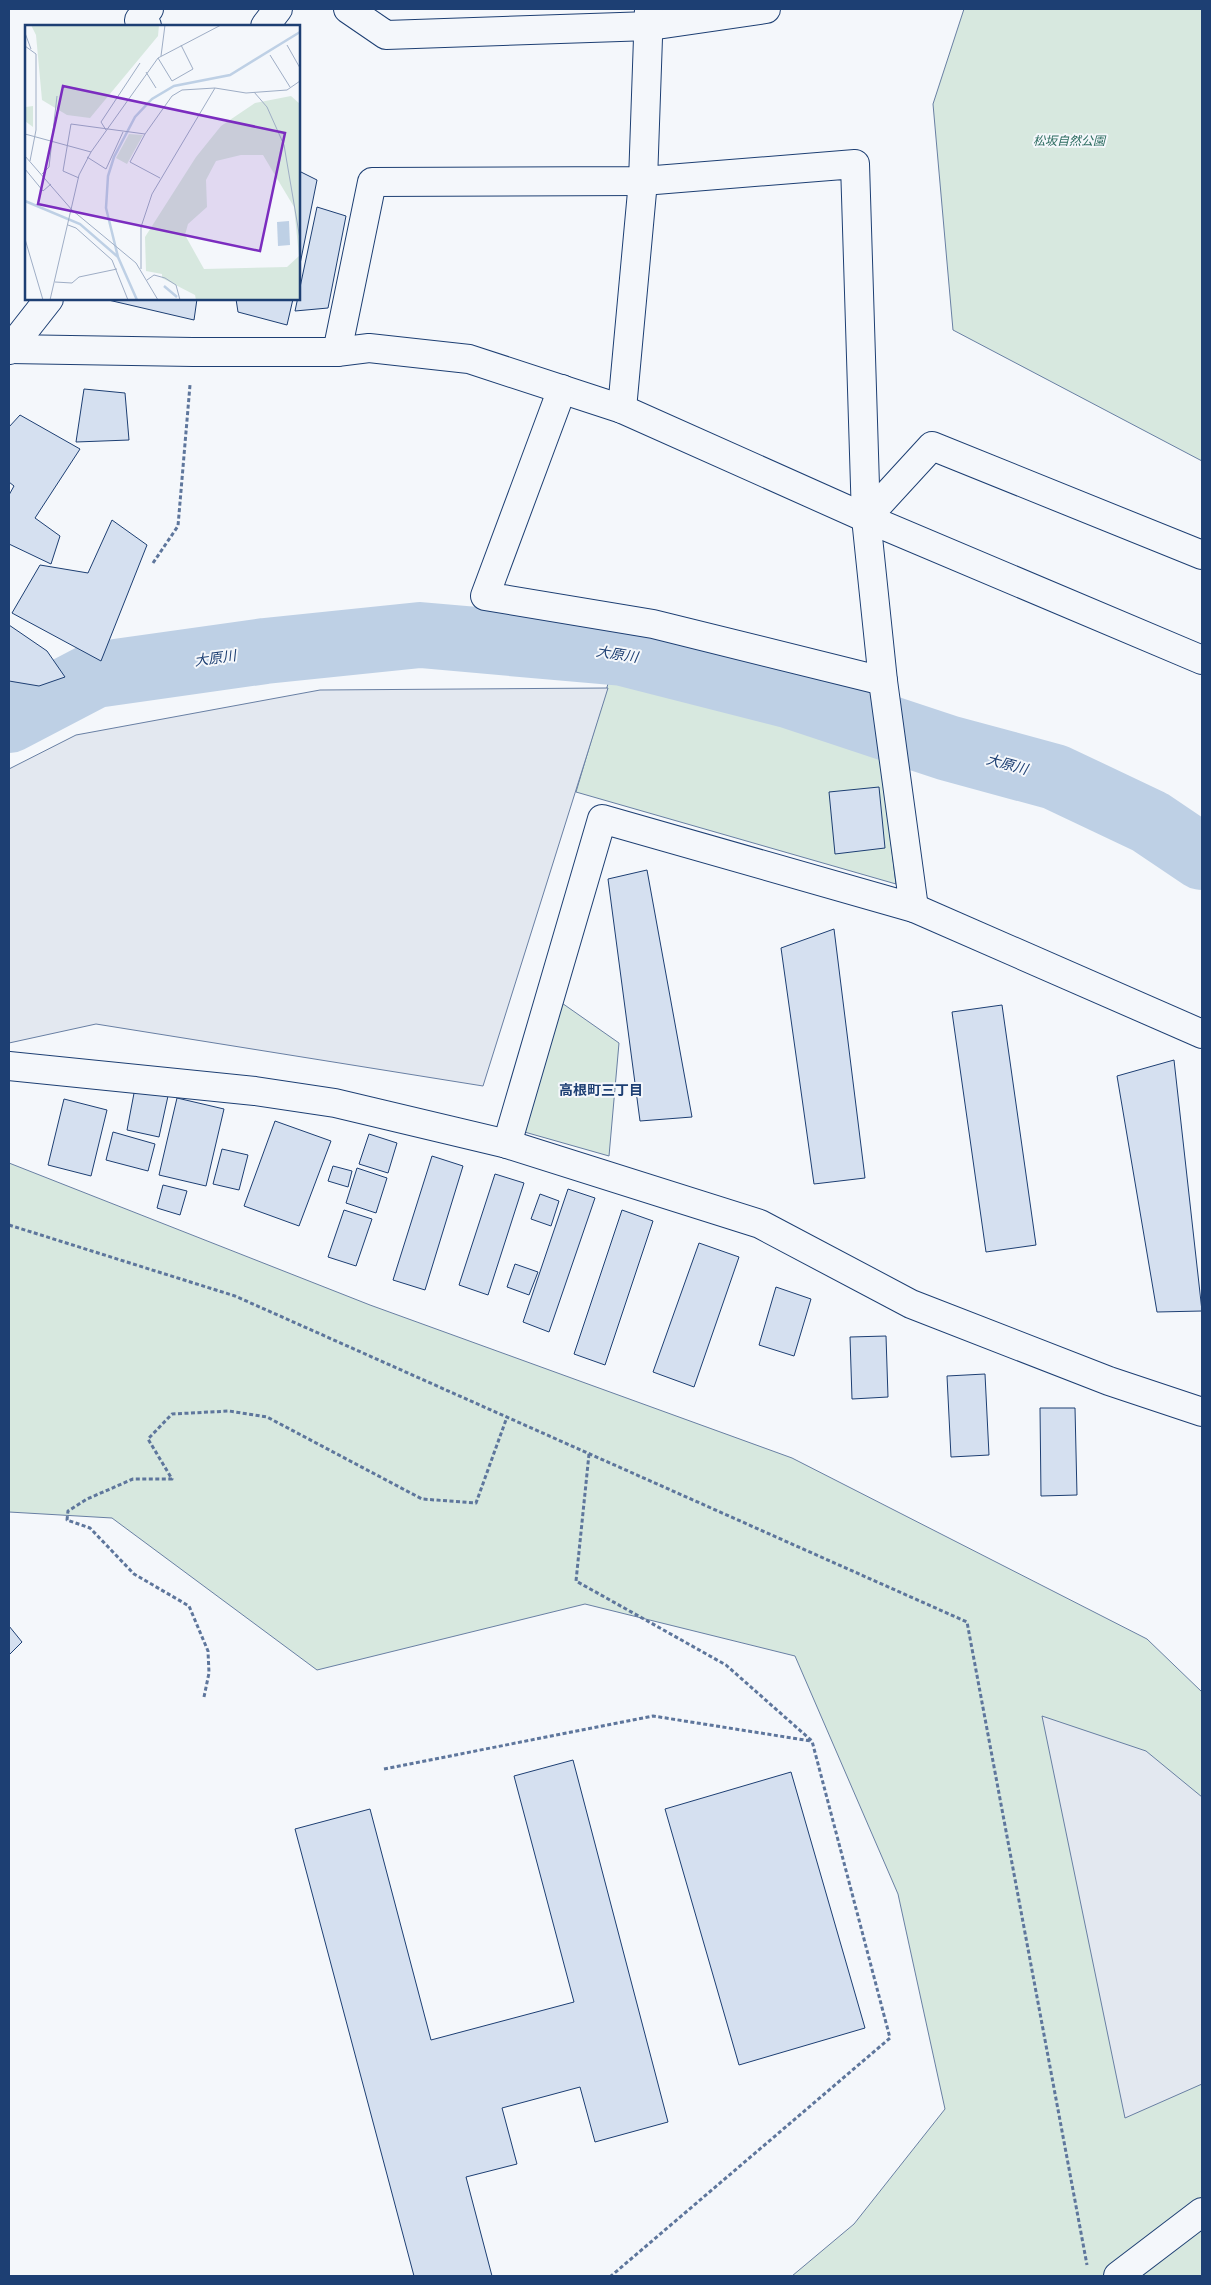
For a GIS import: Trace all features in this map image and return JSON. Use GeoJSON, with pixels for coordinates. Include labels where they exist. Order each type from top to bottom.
{"type":"FeatureCollection","features":[{"type":"Feature","properties":{"kind":"street"},"geometry":{"type":"LineString","coordinates":[[146,25],[139,20],[149,9]]}},
{"type":"Feature","properties":{"kind":"street"},"geometry":{"type":"LineString","coordinates":[[266,25],[278,9]]}},
{"type":"Feature","properties":{"kind":"street"},"geometry":{"type":"LineString","coordinates":[[348,9],[386,35],[766,9]]}},
{"type":"Feature","properties":{"kind":"street"},"geometry":{"type":"LineString","coordinates":[[622,410],[643,181],[649,17]]}},
{"type":"Feature","properties":{"kind":"street"},"geometry":{"type":"LineString","coordinates":[[337,352],[372,182],[643,181],[854,164],[866,518],[883,681],[914,908]]}},
{"type":"Feature","properties":{"kind":"street"},"geometry":{"type":"LineString","coordinates":[[9,350],[48,300]]}},
{"type":"Feature","properties":{"kind":"street"},"geometry":{"type":"LineString","coordinates":[[9,350],[337,352],[369,348],[469,359],[622,410],[866,518],[1202,660]]}},
{"type":"Feature","properties":{"kind":"street"},"geometry":{"type":"LineString","coordinates":[[562,390],[485,596],[654,624],[883,681]]}},
{"type":"Feature","properties":{"kind":"street"},"geometry":{"type":"LineString","coordinates":[[866,518],[932,446],[1202,555]]}},
{"type":"Feature","properties":{"kind":"street"},"geometry":{"type":"LineString","coordinates":[[507,1144],[602,819],[914,908],[1202,1034]]}},
{"type":"Feature","properties":{"kind":"street"},"geometry":{"type":"LineString","coordinates":[[9,1066],[255,1091],[335,1103],[507,1144],[760,1224],[911,1304],[1109,1381],[1202,1412]]}},
{"type":"Feature","properties":{"kind":"street"},"geometry":{"type":"LineString","coordinates":[[1118,2276],[1202,2212]]}},
{"type":"Feature","properties":{"kind":"path"},"geometry":{"type":"LineString","coordinates":[[153,563],[178,526],[193,352]]}},
{"type":"Feature","properties":{"kind":"path"},"geometry":{"type":"LineString","coordinates":[[9,1226],[235,1296],[967,1622],[1087,2266]]}},
{"type":"Feature","properties":{"kind":"path"},"geometry":{"type":"LineString","coordinates":[[204,1696],[209,1673],[208,1651],[189,1606],[134,1574],[90,1528],[67,1520],[68,1511],[87,1499],[133,1479],[172,1479],[148,1439],[172,1414],[229,1411],[267,1417],[422,1499],[476,1503],[507,1417]]}},
{"type":"Feature","properties":{"kind":"path"},"geometry":{"type":"LineString","coordinates":[[590,1454],[576,1580],[726,1665],[812,1742],[890,2038],[611,2276]]}},
{"type":"Feature","properties":{"kind":"path"},"geometry":{"type":"LineString","coordinates":[[384,1769],[653,1716],[812,1742]]}},
{"type":"Feature","properties":{"kind":"green space","name":"松坂自然公園"},"geometry":{"type":"Polygon","coordinates":[[[964,9],[1202,9],[1202,461],[953,330],[933,104],[964,9]]]}},
{"type":"Feature","properties":{"kind":"green space"},"geometry":{"type":"Polygon","coordinates":[[[610,677],[879,744],[896,884],[576,792],[610,677]]]}},
{"type":"Feature","properties":{"kind":"green space"},"geometry":{"type":"Polygon","coordinates":[[[559,1001],[619,1043],[609,1156],[521,1131],[559,1001]]]}},
{"type":"Feature","properties":{"kind":"green space"},"geometry":{"type":"Polygon","coordinates":[[[9,1163],[370,1305],[792,1458],[1147,1639],[1202,1692],[1202,2276],[792,2276],[854,2224],[945,2109],[898,1894],[795,1656],[585,1604],[317,1670],[112,1518],[9,1512],[9,1163]]]}},
{"type":"Feature","properties":{"kind":"shaded area"},"geometry":{"type":"Polygon","coordinates":[[[608,688],[483,1086],[96,1024],[9,1043],[9,769],[76,735],[320,690],[608,688]]]}},
{"type":"Feature","properties":{"kind":"shaded area"},"geometry":{"type":"Polygon","coordinates":[[[1042,1716],[1146,1751],[1202,1797],[1202,2084],[1125,2118],[1042,1716]]]}},
{"type":"Feature","properties":{"kind":"building"},"geometry":{"type":"Polygon","coordinates":[[[300,172],[317,180],[300,264],[300,172]]]}},
{"type":"Feature","properties":{"kind":"building"},"geometry":{"type":"Polygon","coordinates":[[[317,207],[346,216],[328,308],[295,311],[297,300],[300,300],[300,287],[317,207]]]}},
{"type":"Feature","properties":{"kind":"building"},"geometry":{"type":"Polygon","coordinates":[[[108,300],[197,300],[194,320],[108,300]]]}},
{"type":"Feature","properties":{"kind":"building"},"geometry":{"type":"Polygon","coordinates":[[[236,300],[293,300],[287,325],[238,312],[236,300]]]}},
{"type":"Feature","properties":{"kind":"building"},"geometry":{"type":"Polygon","coordinates":[[[84,389],[125,393],[129,440],[76,442],[84,389]]]}},
{"type":"Feature","properties":{"kind":"building"},"geometry":{"type":"Polygon","coordinates":[[[20,415],[80,449],[35,518],[60,536],[51,564],[9,544],[9,495],[14,486],[9,482],[9,427],[20,415]]]}},
{"type":"Feature","properties":{"kind":"building"},"geometry":{"type":"Polygon","coordinates":[[[112,520],[147,545],[101,661],[12,613],[40,565],[88,573],[112,520]]]}},
{"type":"Feature","properties":{"kind":"building"},"geometry":{"type":"Polygon","coordinates":[[[9,625],[47,651],[65,677],[39,686],[9,681],[9,625]]]}},
{"type":"Feature","properties":{"kind":"building"},"geometry":{"type":"Polygon","coordinates":[[[879,787],[885,848],[835,854],[829,792],[879,787]]]}},
{"type":"Feature","properties":{"kind":"building"},"geometry":{"type":"Polygon","coordinates":[[[647,870],[692,1117],[640,1121],[608,879],[647,870]]]}},
{"type":"Feature","properties":{"kind":"building"},"geometry":{"type":"Polygon","coordinates":[[[834,929],[865,1178],[814,1184],[781,948],[834,929]]]}},
{"type":"Feature","properties":{"kind":"building"},"geometry":{"type":"Polygon","coordinates":[[[1002,1005],[1036,1245],[986,1252],[952,1012],[1002,1005]]]}},
{"type":"Feature","properties":{"kind":"building"},"geometry":{"type":"Polygon","coordinates":[[[1174,1060],[1202,1311],[1157,1312],[1117,1076],[1174,1060]]]}},
{"type":"Feature","properties":{"kind":"building"},"geometry":{"type":"Polygon","coordinates":[[[135,1088],[168,1096],[159,1137],[127,1130],[135,1088]]]}},
{"type":"Feature","properties":{"kind":"building"},"geometry":{"type":"Polygon","coordinates":[[[177,1098],[224,1109],[206,1186],[159,1175],[177,1098]]]}},
{"type":"Feature","properties":{"kind":"building"},"geometry":{"type":"Polygon","coordinates":[[[64,1099],[107,1110],[91,1176],[48,1165],[64,1099]]]}},
{"type":"Feature","properties":{"kind":"building"},"geometry":{"type":"Polygon","coordinates":[[[275,1121],[331,1141],[299,1226],[244,1206],[275,1121]]]}},
{"type":"Feature","properties":{"kind":"building"},"geometry":{"type":"Polygon","coordinates":[[[113,1132],[155,1144],[148,1171],[106,1160],[113,1132]]]}},
{"type":"Feature","properties":{"kind":"building"},"geometry":{"type":"Polygon","coordinates":[[[369,1134],[397,1143],[388,1173],[359,1164],[369,1134]]]}},
{"type":"Feature","properties":{"kind":"building"},"geometry":{"type":"Polygon","coordinates":[[[222,1149],[248,1155],[239,1190],[213,1184],[222,1149]]]}},
{"type":"Feature","properties":{"kind":"building"},"geometry":{"type":"Polygon","coordinates":[[[432,1156],[463,1166],[425,1290],[393,1280],[432,1156]]]}},
{"type":"Feature","properties":{"kind":"building"},"geometry":{"type":"Polygon","coordinates":[[[333,1166],[352,1171],[348,1187],[328,1181],[333,1166]]]}},
{"type":"Feature","properties":{"kind":"building"},"geometry":{"type":"Polygon","coordinates":[[[357,1168],[387,1178],[376,1213],[346,1203],[357,1168]]]}},
{"type":"Feature","properties":{"kind":"building"},"geometry":{"type":"Polygon","coordinates":[[[495,1174],[524,1183],[488,1295],[459,1285],[495,1174]]]}},
{"type":"Feature","properties":{"kind":"building"},"geometry":{"type":"Polygon","coordinates":[[[163,1185],[187,1191],[180,1215],[157,1208],[163,1185]]]}},
{"type":"Feature","properties":{"kind":"building"},"geometry":{"type":"Polygon","coordinates":[[[568,1189],[595,1198],[549,1332],[523,1322],[568,1189]]]}},
{"type":"Feature","properties":{"kind":"building"},"geometry":{"type":"Polygon","coordinates":[[[540,1194],[559,1201],[551,1226],[531,1219],[540,1194]]]}},
{"type":"Feature","properties":{"kind":"building"},"geometry":{"type":"Polygon","coordinates":[[[344,1210],[372,1219],[356,1266],[328,1257],[344,1210]]]}},
{"type":"Feature","properties":{"kind":"building"},"geometry":{"type":"Polygon","coordinates":[[[622,1210],[653,1221],[605,1365],[574,1354],[622,1210]]]}},
{"type":"Feature","properties":{"kind":"building"},"geometry":{"type":"Polygon","coordinates":[[[699,1243],[739,1257],[694,1387],[653,1372],[699,1243]]]}},
{"type":"Feature","properties":{"kind":"building"},"geometry":{"type":"Polygon","coordinates":[[[515,1264],[538,1272],[529,1295],[507,1287],[515,1264]]]}},
{"type":"Feature","properties":{"kind":"building"},"geometry":{"type":"Polygon","coordinates":[[[776,1287],[811,1299],[794,1356],[759,1345],[776,1287]]]}},
{"type":"Feature","properties":{"kind":"building"},"geometry":{"type":"Polygon","coordinates":[[[886,1336],[888,1397],[852,1399],[850,1337],[886,1336]]]}},
{"type":"Feature","properties":{"kind":"building"},"geometry":{"type":"Polygon","coordinates":[[[985,1374],[989,1455],[951,1457],[947,1376],[985,1374]]]}},
{"type":"Feature","properties":{"kind":"building"},"geometry":{"type":"Polygon","coordinates":[[[1040,1408],[1075,1408],[1077,1495],[1041,1496],[1040,1408]]]}},
{"type":"Feature","properties":{"kind":"building"},"geometry":{"type":"Polygon","coordinates":[[[9,1626],[22,1642],[9,1655],[9,1626]]]}},
{"type":"Feature","properties":{"kind":"building"},"geometry":{"type":"Polygon","coordinates":[[[573,1760],[668,2122],[595,2142],[580,2087],[502,2108],[517,2164],[466,2177],[492,2276],[414,2276],[295,1829],[370,1809],[431,2040],[574,2002],[514,1776],[573,1760]]]}},
{"type":"Feature","properties":{"kind":"building"},"geometry":{"type":"Polygon","coordinates":[[[791,1772],[865,2028],[739,2065],[665,1809],[791,1772]]]}},
{"type":"Feature","properties":{"kind":"waterway","name":"大原川"},"geometry":{"type":"LineString","coordinates":[[9,720],[95,675],[265,651],[420,635],[623,653],[788,695],[948,748],[1055,777],[1150,822],[1202,857]]}},
{"type":"Feature","properties":{"kind":"district","name":"高根町三丁目"},"geometry":{"type":"Point","coordinates":[601,1090]}}]}
